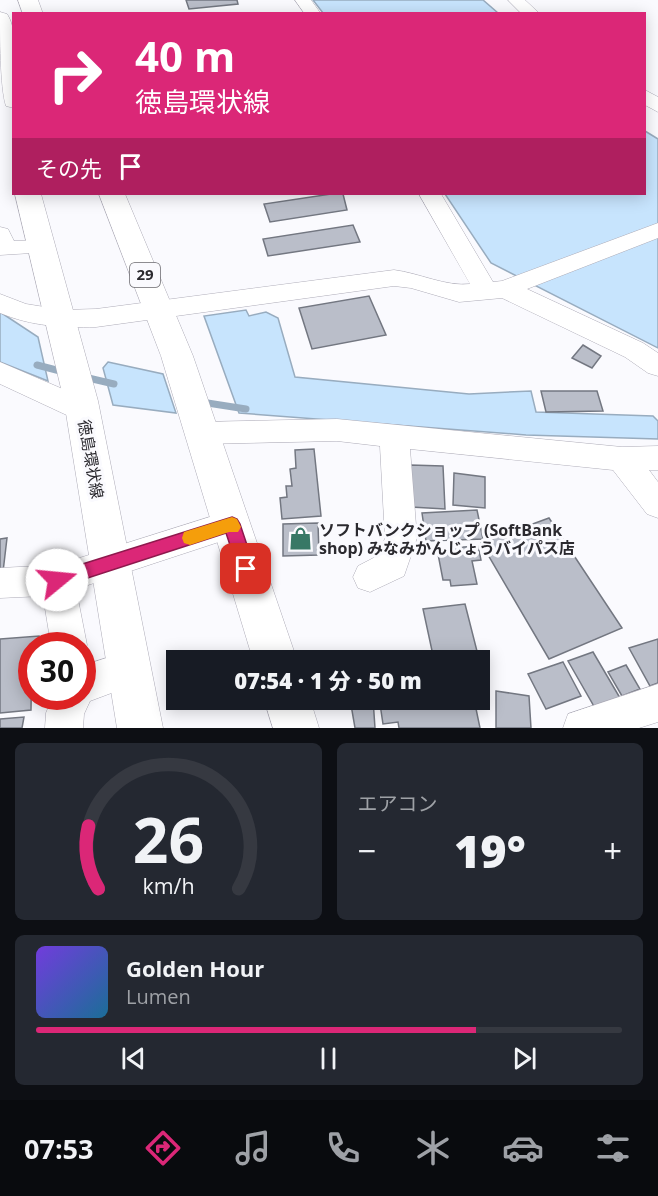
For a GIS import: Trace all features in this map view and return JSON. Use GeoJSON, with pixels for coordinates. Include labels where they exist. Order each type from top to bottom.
{"type":"FeatureCollection","features":[{"type":"Feature","properties":{"kind":"main road"},"geometry":{"type":"LineString","coordinates":[[0,18],[12,89]]}},
{"type":"Feature","properties":{"kind":"main road","name":"徳島環状線"},"geometry":{"type":"LineString","coordinates":[[28,195],[40,247],[63,319],[82,405],[140,728]]}},
{"type":"Feature","properties":{"kind":"main road","name":"29"},"geometry":{"type":"LineString","coordinates":[[112,195],[177,356],[272,650]]}},
{"type":"Feature","properties":{"kind":"main road"},"geometry":{"type":"LineString","coordinates":[[290,710],[296,728]]}},
{"type":"Feature","properties":{"kind":"street"},"geometry":{"type":"LineString","coordinates":[[510,7],[526,12]]}},
{"type":"Feature","properties":{"kind":"street"},"geometry":{"type":"LineString","coordinates":[[646,97],[658,106]]}},
{"type":"Feature","properties":{"kind":"street"},"geometry":{"type":"LineString","coordinates":[[431,195],[502,289],[634,350],[658,366]]}},
{"type":"Feature","properties":{"kind":"street"},"geometry":{"type":"LineString","coordinates":[[0,303],[22,312],[63,319],[160,311],[394,278],[413,280],[459,294],[502,289],[658,230]]}},
{"type":"Feature","properties":{"kind":"street"},"geometry":{"type":"LineString","coordinates":[[0,234],[5,249],[40,247]]}},
{"type":"Feature","properties":{"kind":"street"},"geometry":{"type":"LineString","coordinates":[[0,372],[82,405]]}},
{"type":"Feature","properties":{"kind":"street"},"geometry":{"type":"LineString","coordinates":[[201,425],[337,430],[622,459],[658,458]]}},
{"type":"Feature","properties":{"kind":"street"},"geometry":{"type":"LineString","coordinates":[[370,577],[392,565],[401,538],[394,436]]}},
{"type":"Feature","properties":{"kind":"street"},"geometry":{"type":"LineString","coordinates":[[622,459],[658,505]]}},
{"type":"Feature","properties":{"kind":"street"},"geometry":{"type":"LineString","coordinates":[[0,583],[57,580],[232,524]]}},
{"type":"Feature","properties":{"kind":"street"},"geometry":{"type":"LineString","coordinates":[[57,580],[67,632]]}},
{"type":"Feature","properties":{"kind":"street"},"geometry":{"type":"LineString","coordinates":[[96,680],[128,669]]}},
{"type":"Feature","properties":{"kind":"street"},"geometry":{"type":"LineString","coordinates":[[582,728],[658,703]]}},
{"type":"Feature","properties":{"kind":"street"},"geometry":{"type":"LineString","coordinates":[[64,728],[66,710]]}},
{"type":"Feature","properties":{"kind":"water"},"geometry":{"type":"Polygon","coordinates":[[[313,0],[483,0],[497,12],[322,12],[313,0]]]}},
{"type":"Feature","properties":{"kind":"water"},"geometry":{"type":"Polygon","coordinates":[[[646,132],[658,139],[658,348],[491,263],[446,195],[646,195],[646,132]]]}},
{"type":"Feature","properties":{"kind":"water"},"geometry":{"type":"Polygon","coordinates":[[[246,310],[249,316],[266,312],[278,318],[295,377],[469,394],[531,391],[536,412],[653,416],[658,421],[658,439],[526,435],[239,413],[204,316],[246,310]]]}},
{"type":"Feature","properties":{"kind":"water"},"geometry":{"type":"Polygon","coordinates":[[[0,312],[38,337],[48,381],[0,362],[0,312]]]}},
{"type":"Feature","properties":{"kind":"water"},"geometry":{"type":"Polygon","coordinates":[[[108,362],[163,374],[176,413],[113,405],[103,368],[108,362]]]}},
{"type":"Feature","properties":{"kind":"building"},"geometry":{"type":"Polygon","coordinates":[[[186,0],[237,0],[238,4],[189,9],[186,0]]]}},
{"type":"Feature","properties":{"kind":"building"},"geometry":{"type":"Polygon","coordinates":[[[324,195],[343,195],[347,210],[270,222],[264,204],[324,195]]]}},
{"type":"Feature","properties":{"kind":"building"},"geometry":{"type":"Polygon","coordinates":[[[353,225],[360,242],[268,256],[263,239],[353,225]]]}},
{"type":"Feature","properties":{"kind":"building"},"geometry":{"type":"Polygon","coordinates":[[[369,296],[386,335],[312,349],[299,308],[369,296]]]}},
{"type":"Feature","properties":{"kind":"building"},"geometry":{"type":"Polygon","coordinates":[[[583,345],[601,356],[592,368],[572,358],[583,345]]]}},
{"type":"Feature","properties":{"kind":"building"},"geometry":{"type":"Polygon","coordinates":[[[541,391],[597,391],[603,411],[546,412],[541,391]]]}},
{"type":"Feature","properties":{"kind":"building"},"geometry":{"type":"Polygon","coordinates":[[[314,449],[321,516],[282,519],[280,498],[287,497],[286,486],[292,486],[290,469],[296,468],[295,450],[314,449]]]}},
{"type":"Feature","properties":{"kind":"building"},"geometry":{"type":"Polygon","coordinates":[[[410,465],[443,466],[445,509],[411,507],[410,465]]]}},
{"type":"Feature","properties":{"kind":"building"},"geometry":{"type":"Polygon","coordinates":[[[454,473],[485,477],[485,508],[453,505],[454,473]]]}},
{"type":"Feature","properties":{"kind":"building"},"geometry":{"type":"Polygon","coordinates":[[[477,510],[483,539],[426,541],[422,513],[477,510]]]}},
{"type":"Feature","properties":{"kind":"building"},"geometry":{"type":"Polygon","coordinates":[[[549,518],[622,628],[549,659],[481,543],[549,518]]]}},
{"type":"Feature","properties":{"kind":"building","name":"ソフトバンクショップ (SoftBank shop) みなみかんじょうバイパス店"},"geometry":{"type":"Polygon","coordinates":[[[318,523],[319,555],[283,556],[283,524],[318,523]]]}},
{"type":"Feature","properties":{"kind":"building"},"geometry":{"type":"Polygon","coordinates":[[[7,538],[3,572],[0,573],[0,539],[7,538]]]}},
{"type":"Feature","properties":{"kind":"building"},"geometry":{"type":"Polygon","coordinates":[[[478,546],[481,560],[472,561],[477,584],[451,586],[450,580],[443,580],[437,549],[478,546]]]}},
{"type":"Feature","properties":{"kind":"building"},"geometry":{"type":"Polygon","coordinates":[[[465,604],[477,650],[432,650],[423,609],[465,604]]]}},
{"type":"Feature","properties":{"kind":"building"},"geometry":{"type":"Polygon","coordinates":[[[18,638],[18,710],[31,710],[0,713],[0,639],[18,638]]]}},
{"type":"Feature","properties":{"kind":"building"},"geometry":{"type":"Polygon","coordinates":[[[658,639],[658,683],[650,686],[629,648],[658,639]]]}},
{"type":"Feature","properties":{"kind":"building"},"geometry":{"type":"Polygon","coordinates":[[[593,652],[620,698],[595,708],[568,661],[593,652]]]}},
{"type":"Feature","properties":{"kind":"building"},"geometry":{"type":"Polygon","coordinates":[[[563,662],[581,696],[546,709],[528,674],[563,662]]]}},
{"type":"Feature","properties":{"kind":"building"},"geometry":{"type":"Polygon","coordinates":[[[626,665],[640,689],[622,696],[608,672],[626,665]]]}},
{"type":"Feature","properties":{"kind":"building"},"geometry":{"type":"Polygon","coordinates":[[[496,691],[529,696],[531,728],[496,728],[496,691]]]}},
{"type":"Feature","properties":{"kind":"building"},"geometry":{"type":"Polygon","coordinates":[[[352,710],[374,710],[375,728],[355,728],[352,710]]]}},
{"type":"Feature","properties":{"kind":"building"},"geometry":{"type":"Polygon","coordinates":[[[381,710],[476,710],[480,728],[399,728],[398,722],[383,724],[381,710]]]}},
{"type":"Feature","properties":{"kind":"building"},"geometry":{"type":"Polygon","coordinates":[[[24,717],[22,728],[0,728],[0,719],[24,717]]]}},
{"type":"Feature","properties":{"kind":"waterway"},"geometry":{"type":"LineString","coordinates":[[37,365],[64,372]]}},
{"type":"Feature","properties":{"kind":"waterway"},"geometry":{"type":"LineString","coordinates":[[84,377],[114,384]]}},
{"type":"Feature","properties":{"kind":"waterway"},"geometry":{"type":"LineString","coordinates":[[201,402],[246,409]]}},
{"type":"Feature","properties":{"kind":"slow traffic"},"geometry":{"type":"LineString","coordinates":[[190,538],[232,524],[233,527]]}},
{"type":"Feature","properties":{"kind":"place","name":"ソフトバンクショップ (SoftBank shop) みなみかんじょうバイパス店"},"geometry":{"type":"Point","coordinates":[301,539]}},
{"type":"Feature","properties":{"kind":"route"},"geometry":{"type":"LineString","coordinates":[[57,580],[232,524],[246,569]]}}]}
